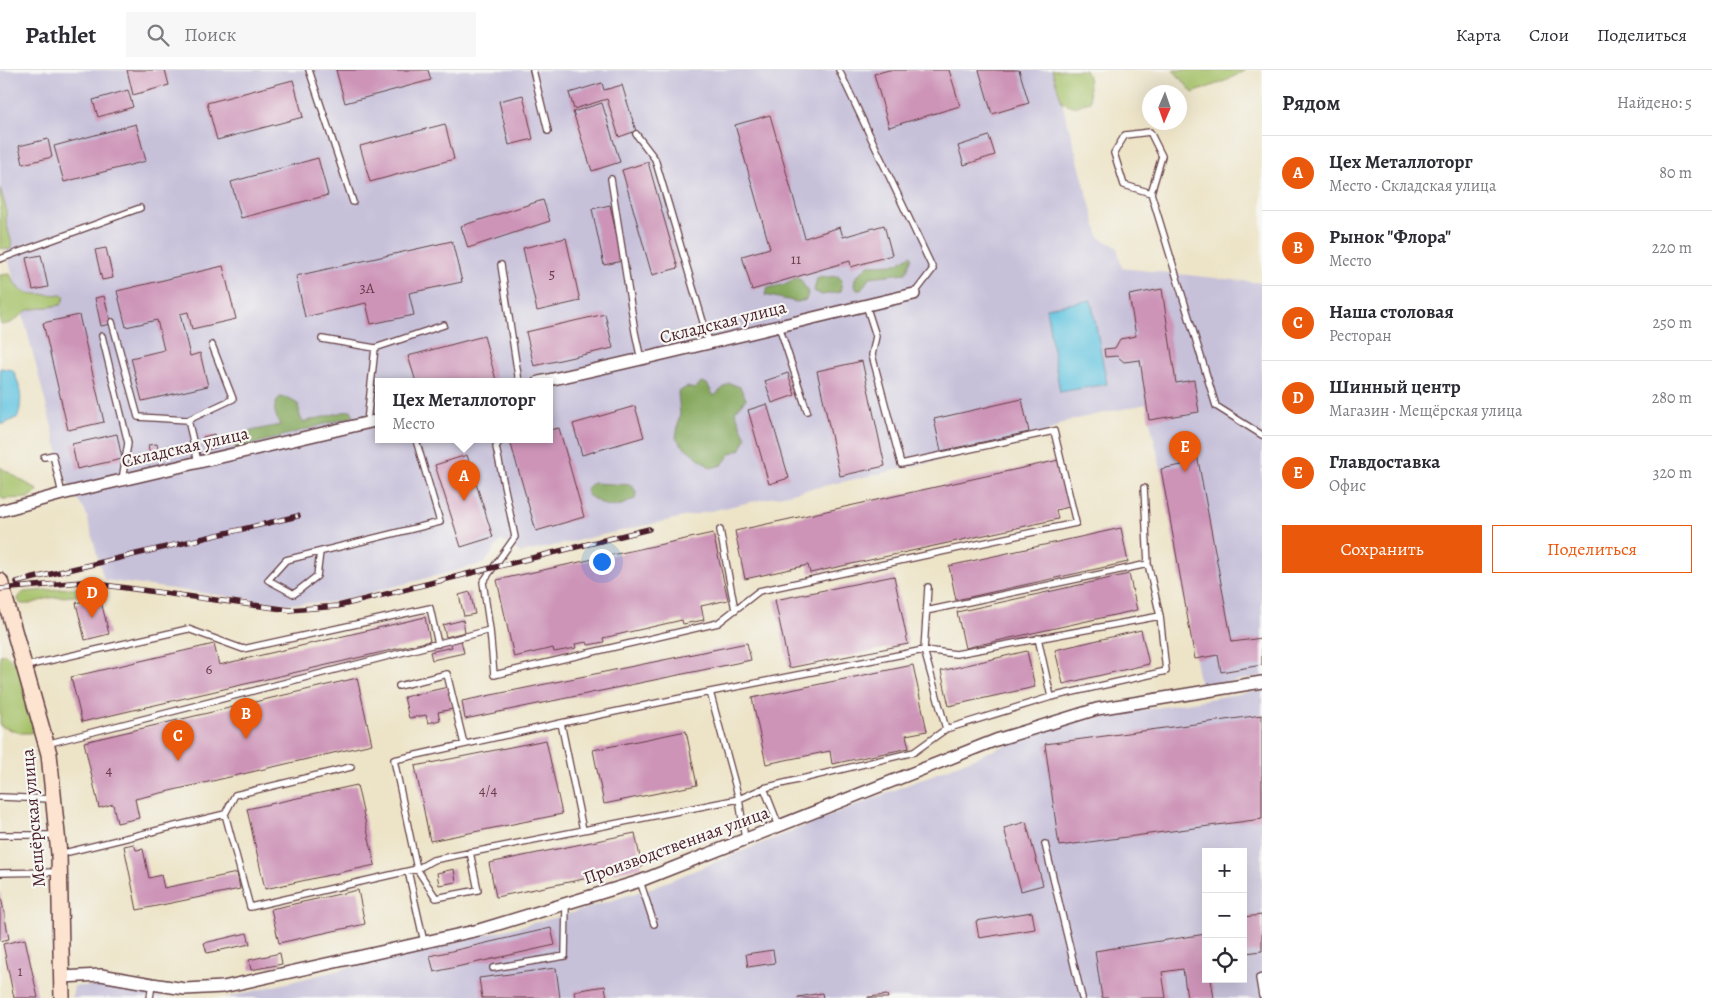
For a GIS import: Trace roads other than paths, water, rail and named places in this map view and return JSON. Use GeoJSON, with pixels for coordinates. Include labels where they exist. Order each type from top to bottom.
{"type":"FeatureCollection","features":[{"type":"Feature","properties":{"kind":"main road","name":"Мещёрская улица"},"geometry":{"type":"LineString","coordinates":[[0,581],[46,744],[58,835],[62,998]]}},
{"type":"Feature","properties":{"kind":"street","name":"Складская улица"},"geometry":{"type":"LineString","coordinates":[[553,379],[641,360],[709,342],[914,294]]}},
{"type":"Feature","properties":{"kind":"street","name":"Складская улица"},"geometry":{"type":"LineString","coordinates":[[0,511],[62,494],[373,421]]}},
{"type":"Feature","properties":{"kind":"street","name":"Производственная улица"},"geometry":{"type":"LineString","coordinates":[[61,977],[101,974],[185,989],[223,987],[479,930],[640,881],[996,740],[1097,709],[1262,682]]}},
{"type":"Feature","properties":{"kind":"lane"},"geometry":{"type":"LineString","coordinates":[[309,70],[353,202]]}},
{"type":"Feature","properties":{"kind":"lane"},"geometry":{"type":"LineString","coordinates":[[534,70],[548,131]]}},
{"type":"Feature","properties":{"kind":"lane"},"geometry":{"type":"LineString","coordinates":[[839,70],[933,269],[914,294]]}},
{"type":"Feature","properties":{"kind":"lane"},"geometry":{"type":"LineString","coordinates":[[1151,193],[1124,186],[1114,153],[1125,135],[1150,132],[1162,156],[1151,193],[1216,406],[1262,436]]}},
{"type":"Feature","properties":{"kind":"lane"},"geometry":{"type":"LineString","coordinates":[[636,134],[655,159],[709,342]]}},
{"type":"Feature","properties":{"kind":"lane"},"geometry":{"type":"LineString","coordinates":[[611,179],[641,360]]}},
{"type":"Feature","properties":{"kind":"lane"},"geometry":{"type":"LineString","coordinates":[[0,259],[140,208]]}},
{"type":"Feature","properties":{"kind":"lane"},"geometry":{"type":"LineString","coordinates":[[501,265],[518,378]]}},
{"type":"Feature","properties":{"kind":"lane"},"geometry":{"type":"LineString","coordinates":[[498,443],[496,447],[515,537],[483,582],[494,675],[718,623],[759,591],[1076,523],[1054,431],[901,464],[872,355],[876,336],[866,306]]}},
{"type":"Feature","properties":{"kind":"lane"},"geometry":{"type":"LineString","coordinates":[[112,322],[138,417],[188,420],[233,399],[212,345]]}},
{"type":"Feature","properties":{"kind":"lane"},"geometry":{"type":"LineString","coordinates":[[322,339],[375,348],[444,325]]}},
{"type":"Feature","properties":{"kind":"lane"},"geometry":{"type":"LineString","coordinates":[[779,326],[807,411]]}},
{"type":"Feature","properties":{"kind":"lane"},"geometry":{"type":"LineString","coordinates":[[102,336],[128,443],[122,480]]}},
{"type":"Feature","properties":{"kind":"lane"},"geometry":{"type":"LineString","coordinates":[[373,421],[375,348]]}},
{"type":"Feature","properties":{"kind":"lane"},"geometry":{"type":"LineString","coordinates":[[188,420],[198,462]]}},
{"type":"Feature","properties":{"kind":"lane"},"geometry":{"type":"LineString","coordinates":[[320,552],[317,576],[294,594],[268,580],[286,560],[440,522],[417,443]]}},
{"type":"Feature","properties":{"kind":"lane"},"geometry":{"type":"LineString","coordinates":[[44,457],[53,455],[62,494]]}},
{"type":"Feature","properties":{"kind":"lane"},"geometry":{"type":"LineString","coordinates":[[351,767],[236,795],[225,814],[250,907],[417,869],[433,860],[739,799],[764,788],[914,752],[946,729],[1051,697],[1166,671],[1160,616],[1148,564],[1144,488]]}},
{"type":"Feature","properties":{"kind":"lane"},"geometry":{"type":"LineString","coordinates":[[720,530],[735,610]]}},
{"type":"Feature","properties":{"kind":"lane"},"geometry":{"type":"LineString","coordinates":[[926,612],[1148,564]]}},
{"type":"Feature","properties":{"kind":"lane"},"geometry":{"type":"LineString","coordinates":[[928,587],[924,650],[946,729]]}},
{"type":"Feature","properties":{"kind":"lane"},"geometry":{"type":"LineString","coordinates":[[24,666],[188,630],[242,648],[430,608],[438,644]]}},
{"type":"Feature","properties":{"kind":"lane"},"geometry":{"type":"LineString","coordinates":[[470,852],[478,890],[436,898],[417,869],[394,760],[710,692],[924,650],[956,654],[1160,616]]}},
{"type":"Feature","properties":{"kind":"lane"},"geometry":{"type":"LineString","coordinates":[[46,744],[490,630]]}},
{"type":"Feature","properties":{"kind":"lane"},"geometry":{"type":"LineString","coordinates":[[1038,638],[1051,697]]}},
{"type":"Feature","properties":{"kind":"lane"},"geometry":{"type":"LineString","coordinates":[[399,686],[447,674],[464,744]]}},
{"type":"Feature","properties":{"kind":"lane"},"geometry":{"type":"LineString","coordinates":[[710,692],[739,799],[745,839]]}},
{"type":"Feature","properties":{"kind":"lane"},"geometry":{"type":"LineString","coordinates":[[561,723],[583,830]]}},
{"type":"Feature","properties":{"kind":"lane"},"geometry":{"type":"LineString","coordinates":[[764,788],[778,826]]}},
{"type":"Feature","properties":{"kind":"lane"},"geometry":{"type":"LineString","coordinates":[[0,797],[54,799]]}},
{"type":"Feature","properties":{"kind":"lane"},"geometry":{"type":"LineString","coordinates":[[59,854],[225,814]]}},
{"type":"Feature","properties":{"kind":"lane"},"geometry":{"type":"LineString","coordinates":[[0,834],[58,835]]}},
{"type":"Feature","properties":{"kind":"lane"},"geometry":{"type":"LineString","coordinates":[[1045,844],[1082,998]]}},
{"type":"Feature","properties":{"kind":"lane"},"geometry":{"type":"LineString","coordinates":[[408,871],[424,942]]}},
{"type":"Feature","properties":{"kind":"lane"},"geometry":{"type":"LineString","coordinates":[[0,873],[59,872]]}},
{"type":"Feature","properties":{"kind":"lane"},"geometry":{"type":"LineString","coordinates":[[640,881],[654,924]]}},
{"type":"Feature","properties":{"kind":"lane"},"geometry":{"type":"LineString","coordinates":[[493,968],[565,956],[566,903]]}},
{"type":"Feature","properties":{"kind":"lane"},"geometry":{"type":"LineString","coordinates":[[1262,977],[1259,978],[1262,996]]}},
{"type":"Feature","properties":{"kind":"lane"},"geometry":{"type":"LineString","coordinates":[[150,998],[152,984]]}},
{"type":"Feature","properties":{"kind":"water"},"geometry":{"type":"Polygon","coordinates":[[[1091,300],[1107,384],[1060,392],[1046,308],[1091,300]]]}},
{"type":"Feature","properties":{"kind":"water"},"geometry":{"type":"Polygon","coordinates":[[[0,368],[13,370],[20,393],[18,417],[4,424],[0,424],[0,368]]]}},
{"type":"Feature","properties":{"kind":"railway"},"geometry":{"type":"LineString","coordinates":[[17,582],[298,516]]}},
{"type":"Feature","properties":{"kind":"railway"},"geometry":{"type":"LineString","coordinates":[[0,589],[82,582],[290,610],[338,606],[649,529]]}},
{"type":"Feature","properties":{"kind":"place","name":"Главдоставка"},"geometry":{"type":"Point","coordinates":[1185,472]}},
{"type":"Feature","properties":{"kind":"place","name":"Цех Металлоторг"},"geometry":{"type":"Point","coordinates":[464,501]}},
{"type":"Feature","properties":{"kind":"place","name":"Шинный центр"},"geometry":{"type":"Point","coordinates":[92,618]}},
{"type":"Feature","properties":{"kind":"place","name":"Рынок \"Флора\""},"geometry":{"type":"Point","coordinates":[246,739]}},
{"type":"Feature","properties":{"kind":"place","name":"Наша столовая"},"geometry":{"type":"Point","coordinates":[178,761]}}]}
